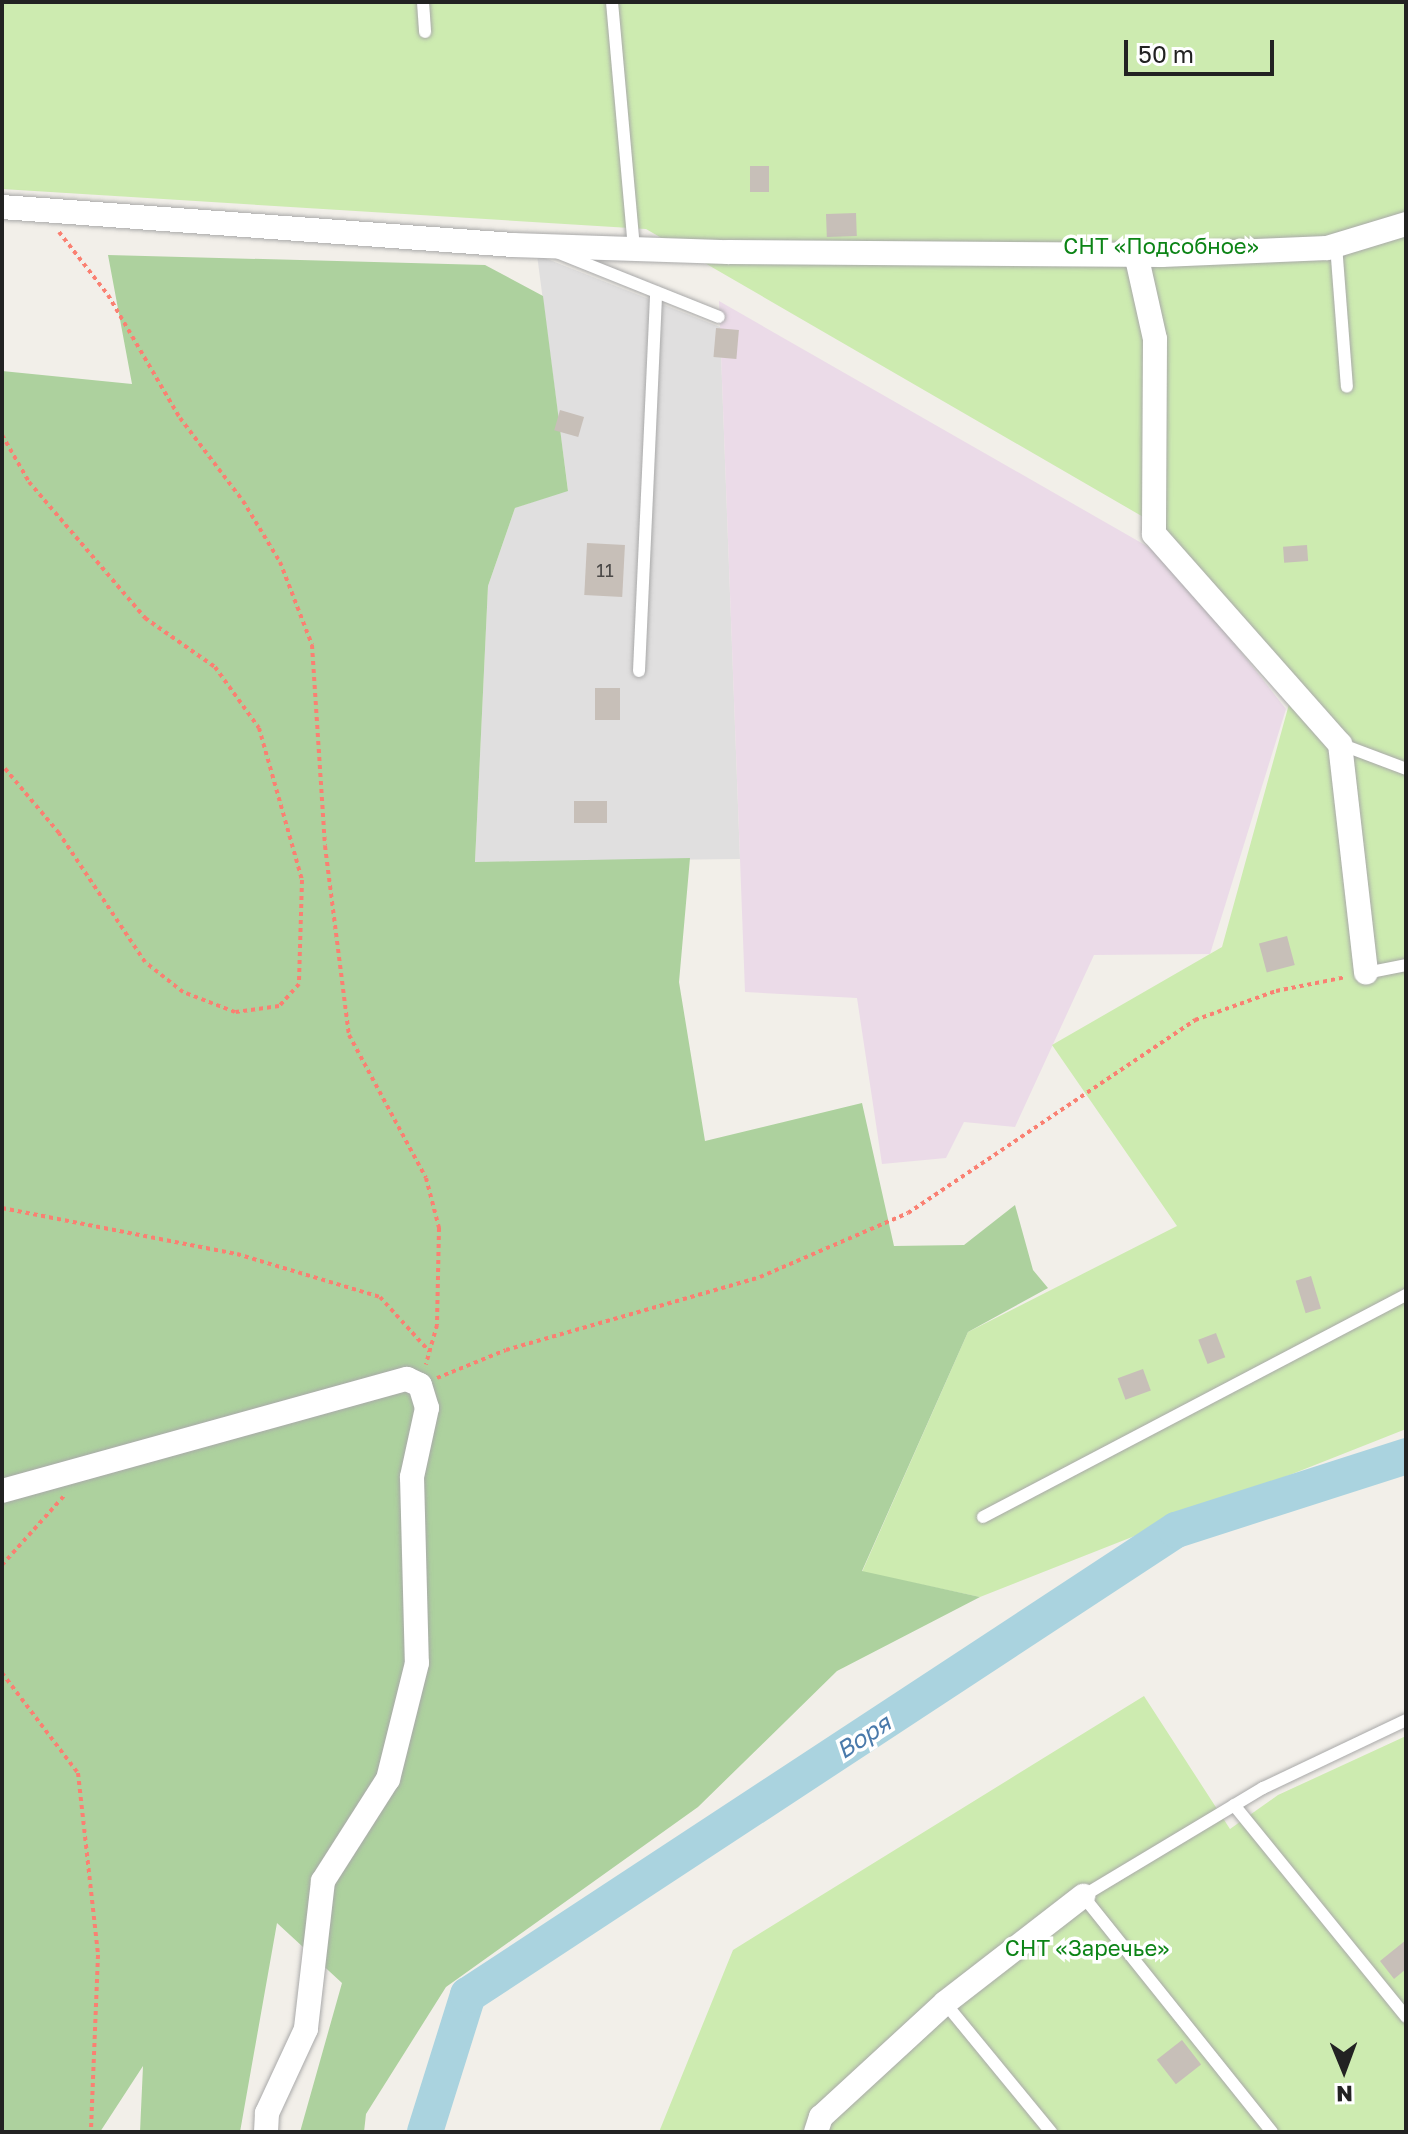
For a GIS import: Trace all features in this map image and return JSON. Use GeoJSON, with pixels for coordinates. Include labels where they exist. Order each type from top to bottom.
{"type":"FeatureCollection","features":[{"type":"Feature","properties":{"kind":"street"},"geometry":{"type":"LineString","coordinates":[[2,207],[539,246],[634,249],[1136,254],[1336,245],[1406,224]]}},
{"type":"Feature","properties":{"kind":"street"},"geometry":{"type":"LineString","coordinates":[[1136,254],[1155,339],[1154,534],[1340,744],[1366,973]]}},
{"type":"Feature","properties":{"kind":"street"},"geometry":{"type":"LineString","coordinates":[[2,1491],[407,1379],[420,1385],[427,1408],[412,1477],[417,1663],[388,1779],[323,1881],[306,2029],[267,2113],[266,2132]]}},
{"type":"Feature","properties":{"kind":"street"},"geometry":{"type":"LineString","coordinates":[[816,2132],[821,2117],[945,2003],[1083,1896]]}},
{"type":"Feature","properties":{"kind":"lane"},"geometry":{"type":"LineString","coordinates":[[423,2],[425,32]]}},
{"type":"Feature","properties":{"kind":"lane"},"geometry":{"type":"LineString","coordinates":[[612,2],[634,249]]}},
{"type":"Feature","properties":{"kind":"lane"},"geometry":{"type":"LineString","coordinates":[[1336,245],[1347,387]]}},
{"type":"Feature","properties":{"kind":"lane"},"geometry":{"type":"LineString","coordinates":[[539,246],[719,317]]}},
{"type":"Feature","properties":{"kind":"lane"},"geometry":{"type":"LineString","coordinates":[[639,671],[656,292]]}},
{"type":"Feature","properties":{"kind":"lane"},"geometry":{"type":"LineString","coordinates":[[1340,744],[1406,769]]}},
{"type":"Feature","properties":{"kind":"lane"},"geometry":{"type":"LineString","coordinates":[[1366,973],[1406,965]]}},
{"type":"Feature","properties":{"kind":"lane"},"geometry":{"type":"LineString","coordinates":[[983,1517],[1406,1295]]}},
{"type":"Feature","properties":{"kind":"lane"},"geometry":{"type":"LineString","coordinates":[[1272,2132],[1083,1896],[1234,1805],[1406,1720]]}},
{"type":"Feature","properties":{"kind":"lane"},"geometry":{"type":"LineString","coordinates":[[1234,1805],[1406,2017]]}},
{"type":"Feature","properties":{"kind":"lane"},"geometry":{"type":"LineString","coordinates":[[945,2003],[1051,2132]]}},
{"type":"Feature","properties":{"kind":"path"},"geometry":{"type":"LineString","coordinates":[[38,210],[108,295],[180,418],[243,501],[280,562],[312,645],[324,830],[349,1035],[426,1178],[439,1228],[430,1351],[420,1385]]}},
{"type":"Feature","properties":{"kind":"path"},"geometry":{"type":"LineString","coordinates":[[2,435],[29,482],[145,618],[215,667],[259,728],[302,880],[299,984],[279,1006],[235,1012],[183,992],[145,962],[59,833],[2,765]]}},
{"type":"Feature","properties":{"kind":"path"},"geometry":{"type":"LineString","coordinates":[[420,1385],[506,1350],[760,1277],[908,1213],[1195,1020],[1276,991],[1366,973]]}},
{"type":"Feature","properties":{"kind":"path"},"geometry":{"type":"LineString","coordinates":[[2,1208],[237,1254],[380,1297],[430,1351]]}},
{"type":"Feature","properties":{"kind":"path"},"geometry":{"type":"LineString","coordinates":[[2,1565],[91,1466]]}},
{"type":"Feature","properties":{"kind":"path"},"geometry":{"type":"LineString","coordinates":[[2,1673],[78,1773],[98,1955],[91,2132]]}},
{"type":"Feature","properties":{"kind":"shaded area"},"geometry":{"type":"Polygon","coordinates":[[[537,255],[720,327],[740,859],[475,862],[488,586],[515,508],[568,490],[537,255]]]}},
{"type":"Feature","properties":{"kind":"shaded area"},"geometry":{"type":"Polygon","coordinates":[[[719,301],[1166,557],[1286,709],[1210,954],[1094,955],[1015,1127],[964,1122],[946,1158],[882,1164],[857,998],[745,992],[719,301]]]}},
{"type":"Feature","properties":{"kind":"green space","name":"СНТ «Подсобное»"},"geometry":{"type":"Polygon","coordinates":[[[2,2],[1406,2],[1406,1429],[980,1597],[862,1572],[968,1332],[1177,1226],[1052,1045],[1222,947],[1291,697],[1164,529],[646,229],[2,189],[2,2]]]}},
{"type":"Feature","properties":{"kind":"green space"},"geometry":{"type":"Polygon","coordinates":[[[108,255],[485,265],[543,296],[568,491],[515,508],[488,586],[475,862],[690,858],[679,982],[705,1141],[862,1103],[894,1246],[964,1245],[1015,1205],[1033,1270],[1048,1288],[968,1332],[862,1571],[980,1597],[837,1671],[698,1807],[446,1987],[366,2114],[364,2132],[300,2132],[342,1983],[277,1923],[240,2132],[140,2132],[143,2066],[100,2132],[2,2132],[2,371],[132,384],[108,255]]]}},
{"type":"Feature","properties":{"kind":"green space","name":"СНТ «Заречье»"},"geometry":{"type":"Polygon","coordinates":[[[1144,1696],[1230,1829],[1278,1795],[1406,1736],[1406,2132],[659,2132],[733,1950],[1144,1696]]]}},
{"type":"Feature","properties":{"kind":"building"},"geometry":{"type":"Polygon","coordinates":[[[750,166],[769,166],[769,192],[750,192],[750,166]]]}},
{"type":"Feature","properties":{"kind":"building"},"geometry":{"type":"Polygon","coordinates":[[[856,213],[857,236],[827,237],[826,214],[856,213]]]}},
{"type":"Feature","properties":{"kind":"building"},"geometry":{"type":"Polygon","coordinates":[[[716,328],[739,330],[736,359],[713,357],[716,328]]]}},
{"type":"Feature","properties":{"kind":"building"},"geometry":{"type":"Polygon","coordinates":[[[560,410],[584,417],[578,437],[554,430],[560,410]]]}},
{"type":"Feature","properties":{"kind":"building"},"geometry":{"type":"Polygon","coordinates":[[[587,543],[625,545],[622,597],[584,595],[587,543]]]}},
{"type":"Feature","properties":{"kind":"building"},"geometry":{"type":"Polygon","coordinates":[[[1307,545],[1308,561],[1284,563],[1283,547],[1307,545]]]}},
{"type":"Feature","properties":{"kind":"building"},"geometry":{"type":"Polygon","coordinates":[[[595,688],[620,688],[620,720],[595,720],[595,688]]]}},
{"type":"Feature","properties":{"kind":"building"},"geometry":{"type":"Polygon","coordinates":[[[574,801],[607,801],[607,823],[574,823],[574,801]]]}},
{"type":"Feature","properties":{"kind":"building"},"geometry":{"type":"Polygon","coordinates":[[[1287,936],[1295,965],[1267,972],[1259,944],[1287,936]]]}},
{"type":"Feature","properties":{"kind":"building"},"geometry":{"type":"Polygon","coordinates":[[[1311,1276],[1321,1309],[1306,1313],[1296,1281],[1311,1276]]]}},
{"type":"Feature","properties":{"kind":"building"},"geometry":{"type":"Polygon","coordinates":[[[1216,1333],[1225,1357],[1208,1364],[1198,1340],[1216,1333]]]}},
{"type":"Feature","properties":{"kind":"building"},"geometry":{"type":"Polygon","coordinates":[[[1143,1369],[1151,1391],[1125,1400],[1118,1378],[1143,1369]]]}},
{"type":"Feature","properties":{"kind":"building"},"geometry":{"type":"Polygon","coordinates":[[[1406,1940],[1406,1969],[1394,1979],[1380,1961],[1406,1940]]]}},
{"type":"Feature","properties":{"kind":"building"},"geometry":{"type":"Polygon","coordinates":[[[1182,2040],[1201,2064],[1176,2084],[1157,2060],[1182,2040]]]}},
{"type":"Feature","properties":{"kind":"waterway","name":"Воря"},"geometry":{"type":"LineString","coordinates":[[425,2132],[468,1995],[1176,1530],[1406,1456]]}}]}
